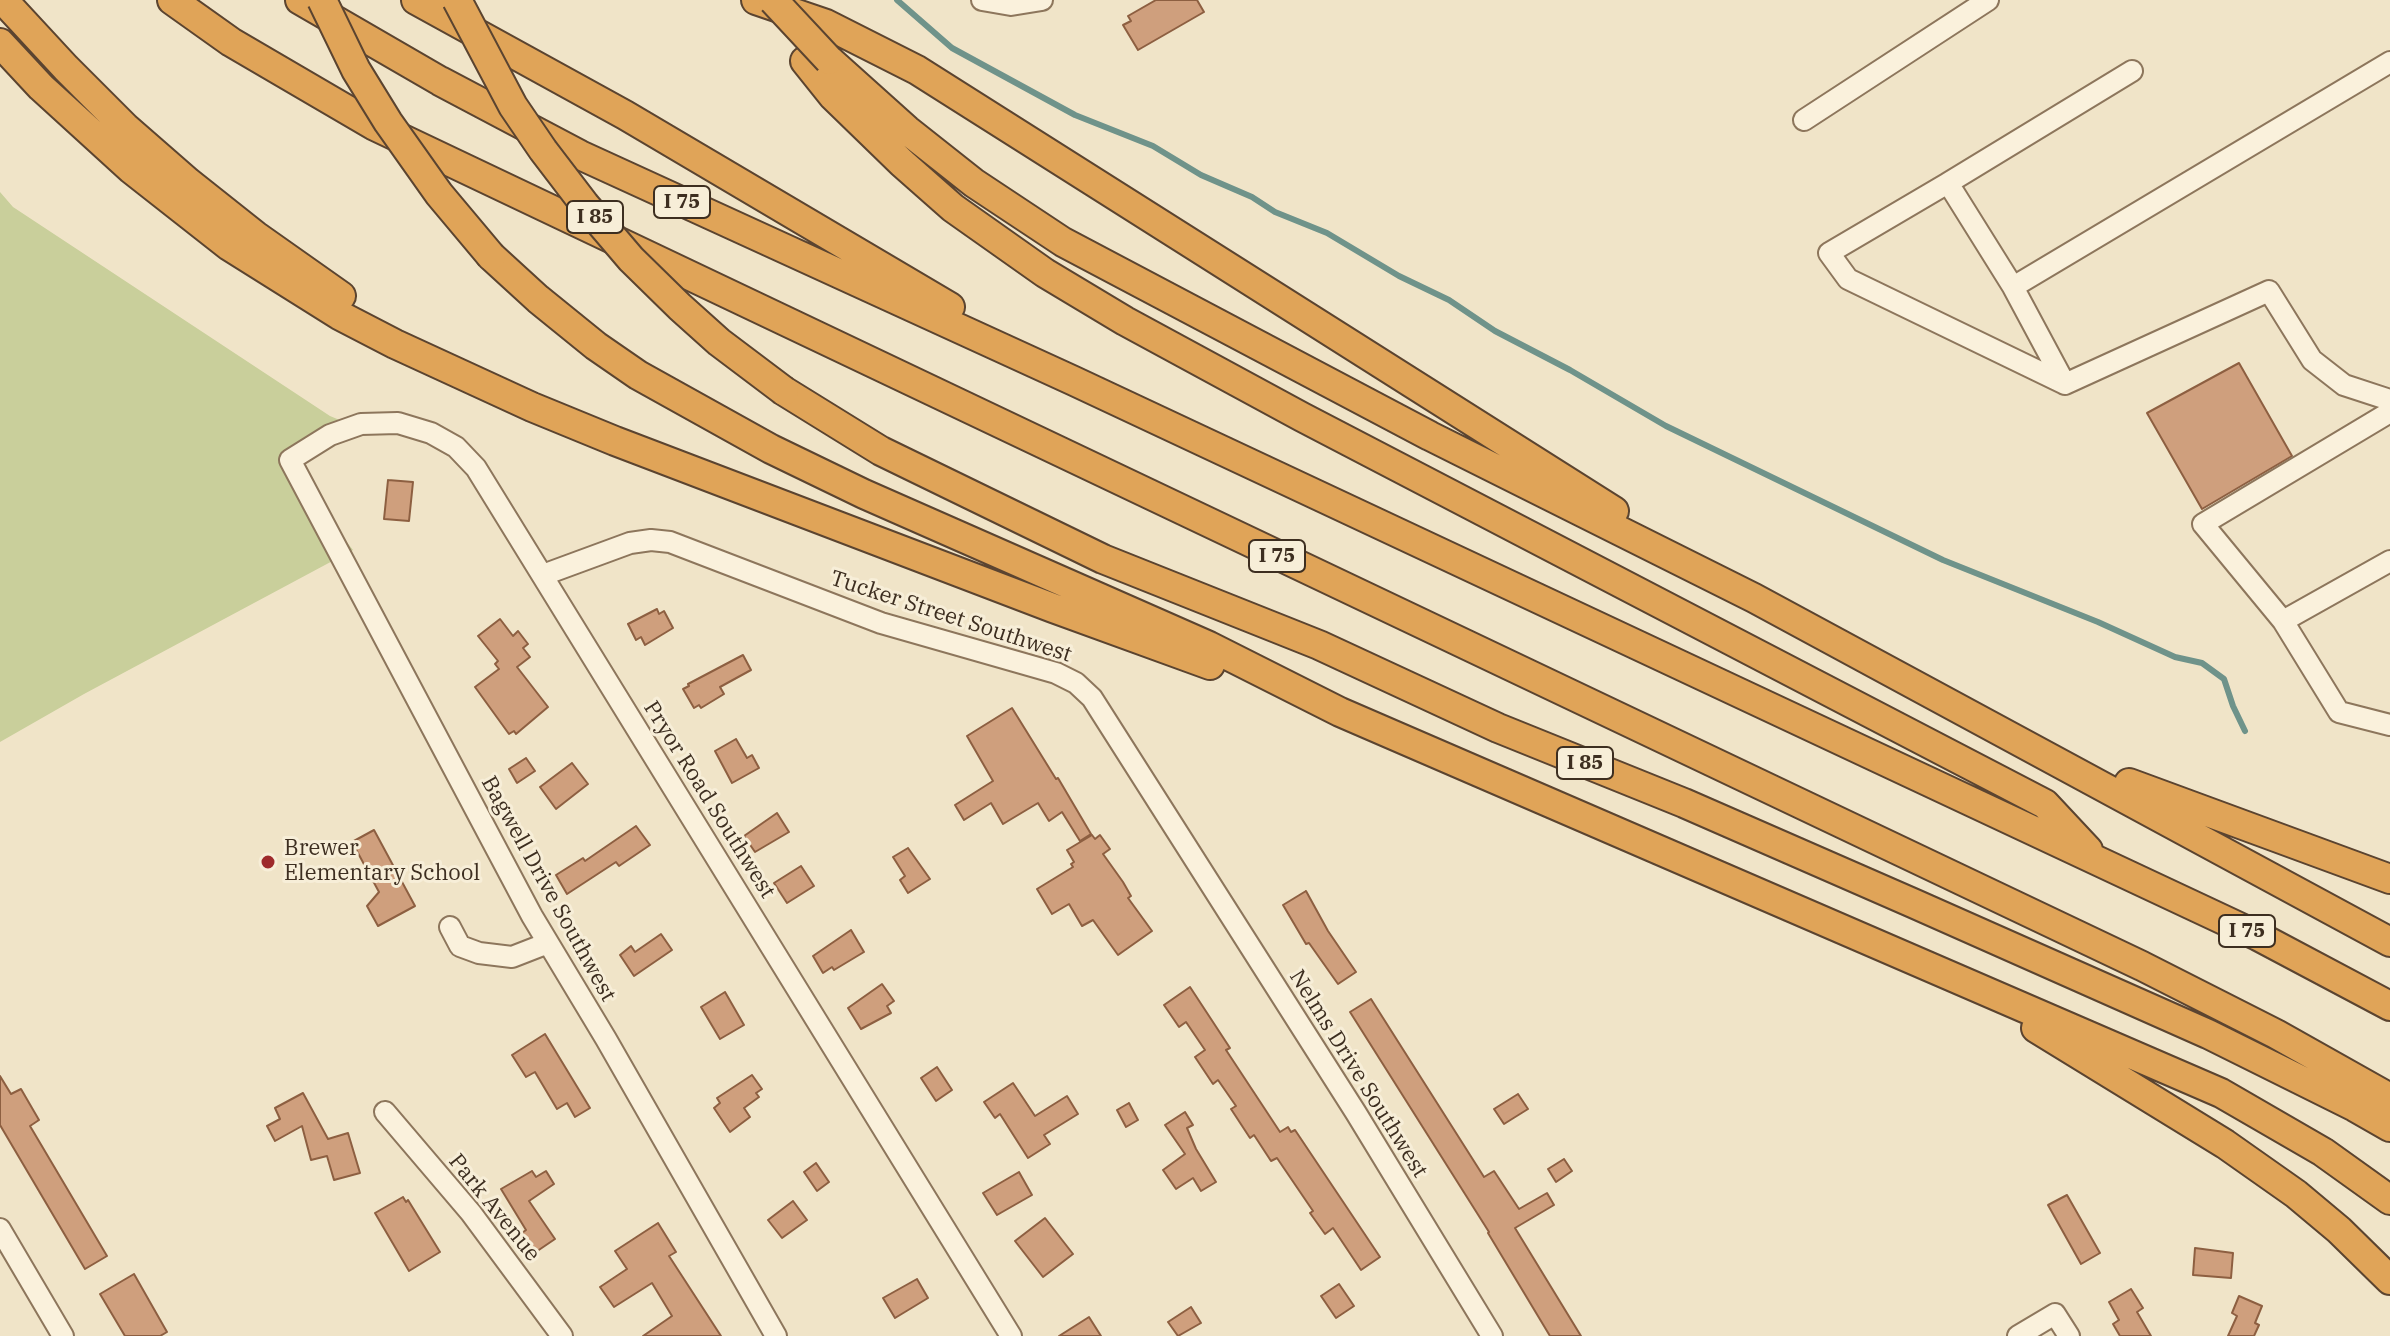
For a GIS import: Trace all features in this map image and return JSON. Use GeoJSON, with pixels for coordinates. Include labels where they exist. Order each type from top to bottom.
{"type":"FeatureCollection","features":[{"type":"Feature","properties":{"kind":"highway"},"geometry":{"type":"LineString","coordinates":[[3,0],[125,127],[256,236],[416,344],[532,407]]}},
{"type":"Feature","properties":{"kind":"highway","name":"I 75"},"geometry":{"type":"LineString","coordinates":[[172,0],[257,58],[373,125],[2142,966],[2276,1034],[2390,1098]]}},
{"type":"Feature","properties":{"kind":"highway","name":"I 75"},"geometry":{"type":"LineString","coordinates":[[300,0],[440,81],[580,155],[1074,381],[2258,936],[2390,1006]]}},
{"type":"Feature","properties":{"kind":"highway"},"geometry":{"type":"LineString","coordinates":[[322,0],[356,70],[388,122],[439,194],[491,256],[596,346],[638,375],[771,449],[864,494],[1209,646],[1340,712],[2221,1093],[2323,1152],[2386,1198]]}},
{"type":"Feature","properties":{"kind":"highway"},"geometry":{"type":"LineString","coordinates":[[416,0],[625,115],[1074,381]]}},
{"type":"Feature","properties":{"kind":"highway","name":"I 85"},"geometry":{"type":"LineString","coordinates":[[457,0],[513,106],[585,205],[631,259],[719,342],[784,391],[881,451],[1103,559],[1319,645],[1498,728],[1684,803],[2208,1034],[2390,1127]]}},
{"type":"Feature","properties":{"kind":"highway"},"geometry":{"type":"LineString","coordinates":[[756,0],[826,24],[917,70],[1754,598]]}},
{"type":"Feature","properties":{"kind":"highway"},"geometry":{"type":"LineString","coordinates":[[765,0],[817,61],[974,183],[1063,242],[1430,436],[1754,598],[2390,942]]}},
{"type":"Feature","properties":{"kind":"highway"},"geometry":{"type":"LineString","coordinates":[[773,0],[817,61],[833,96],[953,208],[1045,273],[1125,321],[1302,417],[2045,804],[2099,862]]}},
{"type":"Feature","properties":{"kind":"highway"},"geometry":{"type":"LineString","coordinates":[[0,43],[41,87],[131,169],[229,246],[339,315],[395,344],[532,407],[1053,608],[1340,712]]}},
{"type":"Feature","properties":{"kind":"highway"},"geometry":{"type":"LineString","coordinates":[[2024,742],[2237,825],[2390,879]]}},
{"type":"Feature","properties":{"kind":"highway"},"geometry":{"type":"LineString","coordinates":[[1898,953],[2062,1043],[2225,1144],[2296,1194],[2339,1230],[2390,1280]]}},
{"type":"Feature","properties":{"kind":"street"},"geometry":{"type":"LineString","coordinates":[[982,0],[1011,5],[1042,0]]}},
{"type":"Feature","properties":{"kind":"street"},"geometry":{"type":"LineString","coordinates":[[1804,120],[1988,0]]}},
{"type":"Feature","properties":{"kind":"street"},"geometry":{"type":"LineString","coordinates":[[2013,287],[2390,62]]}},
{"type":"Feature","properties":{"kind":"street"},"geometry":{"type":"LineString","coordinates":[[2065,384],[1848,279],[1829,253],[2132,71]]}},
{"type":"Feature","properties":{"kind":"street"},"geometry":{"type":"LineString","coordinates":[[1948,183],[2013,287],[2065,384]]}},
{"type":"Feature","properties":{"kind":"street"},"geometry":{"type":"LineString","coordinates":[[2065,384],[2269,291],[2312,360],[2344,385],[2390,400]]}},
{"type":"Feature","properties":{"kind":"street"},"geometry":{"type":"LineString","coordinates":[[2390,412],[2203,524],[2283,621],[2339,712],[2390,725]]}},
{"type":"Feature","properties":{"kind":"street","name":"Pryor Road Southwest"},"geometry":{"type":"LineString","coordinates":[[290,460],[330,435],[361,424],[398,423],[431,433],[456,447],[476,468],[1011,1336]]}},
{"type":"Feature","properties":{"kind":"street","name":"Bagwell Drive Southwest"},"geometry":{"type":"LineString","coordinates":[[290,460],[548,943],[776,1336]]}},
{"type":"Feature","properties":{"kind":"street","name":"Tucker Street Southwest"},"geometry":{"type":"LineString","coordinates":[[543,575],[630,543],[651,540],[670,542],[881,623],[1056,673],[1076,683],[1092,698],[1181,838]]}},
{"type":"Feature","properties":{"kind":"street"},"geometry":{"type":"LineString","coordinates":[[2283,621],[2390,561]]}},
{"type":"Feature","properties":{"kind":"street","name":"Nelms Drive Southwest"},"geometry":{"type":"LineString","coordinates":[[1181,838],[1356,1113],[1492,1336]]}},
{"type":"Feature","properties":{"kind":"street"},"geometry":{"type":"LineString","coordinates":[[450,927],[460,946],[479,953],[512,957],[548,943]]}},
{"type":"Feature","properties":{"kind":"street","name":"Park Avenue"},"geometry":{"type":"LineString","coordinates":[[385,1112],[471,1213],[562,1336]]}},
{"type":"Feature","properties":{"kind":"street"},"geometry":{"type":"LineString","coordinates":[[0,1229],[63,1336]]}},
{"type":"Feature","properties":{"kind":"street"},"geometry":{"type":"LineString","coordinates":[[2018,1336],[2055,1314],[2069,1336]]}},
{"type":"Feature","properties":{"kind":"green space"},"geometry":{"type":"Polygon","coordinates":[[[0,192],[13,207],[342,421],[288,468],[353,550],[0,742],[0,192]]]}},
{"type":"Feature","properties":{"kind":"building"},"geometry":{"type":"Polygon","coordinates":[[[1156,0],[1197,0],[1204,12],[1138,50],[1123,25],[1131,21],[1128,16],[1156,0]]]}},
{"type":"Feature","properties":{"kind":"building"},"geometry":{"type":"Polygon","coordinates":[[[2239,363],[2292,456],[2202,509],[2147,413],[2239,363]]]}},
{"type":"Feature","properties":{"kind":"building"},"geometry":{"type":"Polygon","coordinates":[[[388,480],[413,482],[409,521],[384,519],[388,480]]]}},
{"type":"Feature","properties":{"kind":"building"},"geometry":{"type":"Polygon","coordinates":[[[657,609],[659,614],[664,611],[673,628],[645,645],[641,637],[636,640],[628,624],[657,609]]]}},
{"type":"Feature","properties":{"kind":"building"},"geometry":{"type":"Polygon","coordinates":[[[500,619],[513,636],[518,631],[528,644],[523,648],[530,657],[517,667],[548,707],[516,734],[514,731],[509,734],[475,687],[499,669],[495,664],[498,661],[478,636],[500,619]]]}},
{"type":"Feature","properties":{"kind":"building"},"geometry":{"type":"Polygon","coordinates":[[[743,655],[751,670],[720,687],[724,694],[701,708],[699,705],[694,708],[683,689],[743,655]]]}},
{"type":"Feature","properties":{"kind":"building"},"geometry":{"type":"Polygon","coordinates":[[[1012,708],[1091,834],[1080,841],[1062,812],[1049,821],[1038,803],[1003,824],[991,803],[964,820],[955,805],[993,781],[967,736],[1012,708]]]}},
{"type":"Feature","properties":{"kind":"building"},"geometry":{"type":"Polygon","coordinates":[[[736,739],[747,758],[752,755],[759,768],[732,783],[715,751],[736,739]]]}},
{"type":"Feature","properties":{"kind":"building"},"geometry":{"type":"Polygon","coordinates":[[[526,758],[535,771],[517,783],[509,769],[526,758]]]}},
{"type":"Feature","properties":{"kind":"building"},"geometry":{"type":"Polygon","coordinates":[[[572,763],[588,784],[556,809],[540,787],[572,763]]]}},
{"type":"Feature","properties":{"kind":"building"},"geometry":{"type":"Polygon","coordinates":[[[777,813],[789,832],[755,852],[744,836],[777,813]]]}},
{"type":"Feature","properties":{"kind":"building"},"geometry":{"type":"Polygon","coordinates":[[[636,826],[650,845],[619,866],[616,862],[567,894],[556,875],[583,858],[585,861],[636,826]]]}},
{"type":"Feature","properties":{"kind":"building"},"geometry":{"type":"Polygon","coordinates":[[[374,830],[415,906],[378,926],[367,906],[379,892],[352,842],[374,830]]]}},
{"type":"Feature","properties":{"kind":"building"},"geometry":{"type":"Polygon","coordinates":[[[1092,835],[1095,839],[1100,835],[1110,849],[1103,854],[1131,896],[1128,898],[1152,931],[1118,955],[1093,920],[1082,926],[1069,904],[1052,914],[1037,889],[1073,867],[1071,864],[1074,862],[1067,850],[1092,835]]]}},
{"type":"Feature","properties":{"kind":"building"},"geometry":{"type":"Polygon","coordinates":[[[908,848],[930,879],[908,893],[900,880],[905,876],[893,857],[908,848]]]}},
{"type":"Feature","properties":{"kind":"building"},"geometry":{"type":"Polygon","coordinates":[[[801,866],[814,886],[787,903],[774,883],[801,866]]]}},
{"type":"Feature","properties":{"kind":"building"},"geometry":{"type":"Polygon","coordinates":[[[1306,891],[1356,972],[1338,984],[1309,943],[1306,944],[1283,905],[1306,891]]]}},
{"type":"Feature","properties":{"kind":"building"},"geometry":{"type":"Polygon","coordinates":[[[851,930],[864,952],[823,973],[813,956],[851,930]]]}},
{"type":"Feature","properties":{"kind":"building"},"geometry":{"type":"Polygon","coordinates":[[[661,934],[672,950],[634,976],[620,955],[631,946],[635,952],[661,934]]]}},
{"type":"Feature","properties":{"kind":"building"},"geometry":{"type":"Polygon","coordinates":[[[882,984],[894,1001],[887,1006],[891,1013],[861,1029],[848,1008],[882,984]]]}},
{"type":"Feature","properties":{"kind":"building"},"geometry":{"type":"Polygon","coordinates":[[[1190,987],[1230,1048],[1226,1050],[1280,1132],[1288,1127],[1291,1132],[1295,1130],[1380,1257],[1361,1270],[1333,1228],[1325,1234],[1277,1158],[1271,1161],[1254,1135],[1250,1138],[1231,1109],[1236,1106],[1218,1080],[1213,1084],[1195,1057],[1205,1050],[1186,1022],[1179,1027],[1164,1005],[1190,987]]]}},
{"type":"Feature","properties":{"kind":"building"},"geometry":{"type":"Polygon","coordinates":[[[725,992],[744,1025],[720,1039],[701,1007],[725,992]]]}},
{"type":"Feature","properties":{"kind":"building"},"geometry":{"type":"Polygon","coordinates":[[[1371,999],[1484,1177],[1494,1171],[1519,1209],[1547,1193],[1554,1205],[1515,1228],[1581,1336],[1550,1336],[1489,1232],[1350,1012],[1371,999]]]}},
{"type":"Feature","properties":{"kind":"building"},"geometry":{"type":"Polygon","coordinates":[[[545,1034],[590,1108],[575,1117],[567,1103],[557,1109],[535,1072],[526,1077],[512,1055],[545,1034]]]}},
{"type":"Feature","properties":{"kind":"building"},"geometry":{"type":"Polygon","coordinates":[[[937,1067],[952,1090],[936,1101],[921,1078],[937,1067]]]}},
{"type":"Feature","properties":{"kind":"building"},"geometry":{"type":"Polygon","coordinates":[[[752,1075],[762,1089],[756,1093],[759,1097],[744,1108],[750,1117],[730,1132],[714,1108],[720,1103],[717,1098],[752,1075]]]}},
{"type":"Feature","properties":{"kind":"building"},"geometry":{"type":"Polygon","coordinates":[[[0,1076],[11,1094],[21,1089],[39,1120],[30,1126],[107,1256],[85,1269],[0,1125],[0,1076]]]}},
{"type":"Feature","properties":{"kind":"building"},"geometry":{"type":"Polygon","coordinates":[[[1013,1083],[1035,1116],[1067,1096],[1078,1114],[1044,1135],[1050,1144],[1028,1158],[1000,1114],[995,1118],[984,1102],[1013,1083]]]}},
{"type":"Feature","properties":{"kind":"building"},"geometry":{"type":"Polygon","coordinates":[[[303,1093],[328,1139],[348,1133],[360,1173],[334,1180],[327,1156],[311,1160],[302,1126],[275,1141],[267,1126],[280,1119],[275,1108],[303,1093]]]}},
{"type":"Feature","properties":{"kind":"building"},"geometry":{"type":"Polygon","coordinates":[[[1518,1094],[1528,1109],[1504,1124],[1494,1109],[1518,1094]]]}},
{"type":"Feature","properties":{"kind":"building"},"geometry":{"type":"Polygon","coordinates":[[[1129,1103],[1138,1120],[1126,1127],[1117,1110],[1129,1103]]]}},
{"type":"Feature","properties":{"kind":"building"},"geometry":{"type":"Polygon","coordinates":[[[1185,1112],[1193,1125],[1187,1128],[1196,1149],[1216,1182],[1201,1191],[1193,1178],[1176,1189],[1163,1170],[1185,1154],[1165,1125],[1185,1112]]]}},
{"type":"Feature","properties":{"kind":"building"},"geometry":{"type":"Polygon","coordinates":[[[1564,1159],[1572,1171],[1556,1182],[1548,1169],[1564,1159]]]}},
{"type":"Feature","properties":{"kind":"building"},"geometry":{"type":"Polygon","coordinates":[[[816,1163],[829,1182],[817,1191],[804,1172],[816,1163]]]}},
{"type":"Feature","properties":{"kind":"building"},"geometry":{"type":"Polygon","coordinates":[[[532,1171],[536,1177],[546,1171],[554,1184],[529,1201],[555,1239],[527,1258],[514,1239],[526,1230],[501,1189],[532,1171]]]}},
{"type":"Feature","properties":{"kind":"building"},"geometry":{"type":"Polygon","coordinates":[[[1019,1172],[1032,1195],[997,1215],[983,1193],[1019,1172]]]}},
{"type":"Feature","properties":{"kind":"building"},"geometry":{"type":"Polygon","coordinates":[[[2067,1195],[2100,1253],[2081,1264],[2048,1205],[2067,1195]]]}},
{"type":"Feature","properties":{"kind":"building"},"geometry":{"type":"Polygon","coordinates":[[[403,1197],[406,1202],[408,1200],[440,1252],[409,1271],[375,1213],[403,1197]]]}},
{"type":"Feature","properties":{"kind":"building"},"geometry":{"type":"Polygon","coordinates":[[[793,1201],[807,1220],[782,1238],[768,1220],[793,1201]]]}},
{"type":"Feature","properties":{"kind":"building"},"geometry":{"type":"Polygon","coordinates":[[[1045,1218],[1073,1254],[1043,1277],[1015,1241],[1045,1218]]]}},
{"type":"Feature","properties":{"kind":"building"},"geometry":{"type":"Polygon","coordinates":[[[658,1223],[676,1252],[669,1256],[721,1336],[643,1336],[672,1316],[652,1283],[614,1307],[600,1287],[627,1269],[615,1251],[658,1223]]]}},
{"type":"Feature","properties":{"kind":"building"},"geometry":{"type":"Polygon","coordinates":[[[2195,1248],[2233,1253],[2231,1278],[2193,1275],[2195,1248]]]}},
{"type":"Feature","properties":{"kind":"building"},"geometry":{"type":"Polygon","coordinates":[[[134,1274],[167,1332],[160,1336],[125,1336],[100,1294],[134,1274]]]}},
{"type":"Feature","properties":{"kind":"building"},"geometry":{"type":"Polygon","coordinates":[[[917,1279],[928,1298],[895,1318],[883,1298],[917,1279]]]}},
{"type":"Feature","properties":{"kind":"building"},"geometry":{"type":"Polygon","coordinates":[[[1339,1284],[1354,1306],[1336,1318],[1321,1296],[1339,1284]]]}},
{"type":"Feature","properties":{"kind":"building"},"geometry":{"type":"Polygon","coordinates":[[[2131,1289],[2143,1308],[2137,1312],[2151,1336],[2120,1336],[2113,1324],[2119,1320],[2109,1302],[2131,1289]]]}},
{"type":"Feature","properties":{"kind":"building"},"geometry":{"type":"Polygon","coordinates":[[[2239,1296],[2262,1306],[2254,1336],[2228,1336],[2237,1316],[2232,1313],[2239,1296]]]}},
{"type":"Feature","properties":{"kind":"building"},"geometry":{"type":"Polygon","coordinates":[[[1191,1307],[1201,1323],[1178,1336],[1168,1322],[1191,1307]]]}},
{"type":"Feature","properties":{"kind":"building"},"geometry":{"type":"Polygon","coordinates":[[[1089,1317],[1101,1336],[1059,1336],[1089,1317]]]}},
{"type":"Feature","properties":{"kind":"waterway"},"geometry":{"type":"LineString","coordinates":[[897,0],[952,48],[1075,115],[1153,146],[1201,175],[1252,197],[1275,212],[1327,233],[1666,426],[1943,560],[2098,622],[2175,657],[2202,663],[2224,679],[2245,731]]}},
{"type":"Feature","properties":{"kind":"place","name":"Brewer Elementary School"},"geometry":{"type":"Point","coordinates":[268,862]}}]}
